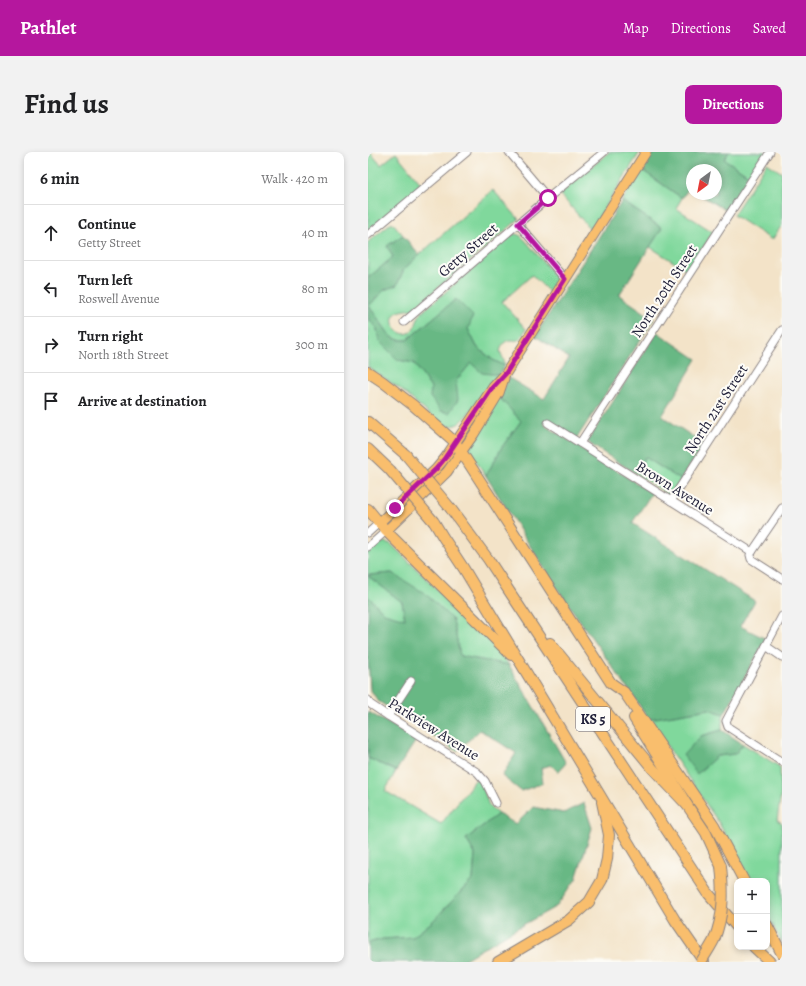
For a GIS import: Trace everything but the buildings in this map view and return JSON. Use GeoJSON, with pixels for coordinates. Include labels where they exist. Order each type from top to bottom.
{"type":"FeatureCollection","features":[{"type":"Feature","properties":{"kind":"highway"},"geometry":{"type":"LineString","coordinates":[[368,372],[384,382],[414,406],[455,442],[611,683],[660,760],[686,805],[706,833],[721,866],[723,901],[720,922],[713,942],[702,962]]}},
{"type":"Feature","properties":{"kind":"highway","name":"KS 5"},"geometry":{"type":"LineString","coordinates":[[368,422],[406,456],[451,509],[488,559],[708,893],[734,923]]}},
{"type":"Feature","properties":{"kind":"highway","name":"KS 5"},"geometry":{"type":"LineString","coordinates":[[368,449],[390,470],[434,522],[523,666],[675,920],[702,962]]}},
{"type":"Feature","properties":{"kind":"highway"},"geometry":{"type":"LineString","coordinates":[[368,510],[386,531],[523,666]]}},
{"type":"Feature","properties":{"kind":"highway"},"geometry":{"type":"LineString","coordinates":[[516,601],[654,769],[686,805]]}},
{"type":"Feature","properties":{"kind":"highway"},"geometry":{"type":"LineString","coordinates":[[611,683],[624,692],[714,825],[742,878]]}},
{"type":"Feature","properties":{"kind":"highway"},"geometry":{"type":"LineString","coordinates":[[498,962],[569,920],[589,902],[596,891],[602,880],[607,859],[609,835],[600,794]]}},
{"type":"Feature","properties":{"kind":"highway"},"geometry":{"type":"LineString","coordinates":[[770,931],[782,954]]}},
{"type":"Feature","properties":{"kind":"highway"},"geometry":{"type":"LineString","coordinates":[[757,950],[770,962]]}},
{"type":"Feature","properties":{"kind":"main road"},"geometry":{"type":"LineString","coordinates":[[379,523],[436,469],[445,458],[493,387],[506,373],[646,152]]}},
{"type":"Feature","properties":{"kind":"main road"},"geometry":{"type":"LineString","coordinates":[[386,531],[447,472],[462,452],[499,393],[506,373]]}},
{"type":"Feature","properties":{"kind":"street"},"geometry":{"type":"LineString","coordinates":[[368,235],[467,152]]}},
{"type":"Feature","properties":{"kind":"street"},"geometry":{"type":"LineString","coordinates":[[509,152],[548,198]]}},
{"type":"Feature","properties":{"kind":"street","name":"Getty Street"},"geometry":{"type":"LineString","coordinates":[[404,322],[548,198],[604,152]]}},
{"type":"Feature","properties":{"kind":"street","name":"North 20th Street"},"geometry":{"type":"LineString","coordinates":[[580,443],[770,152]]}},
{"type":"Feature","properties":{"kind":"street"},"geometry":{"type":"LineString","coordinates":[[518,224],[565,279]]}},
{"type":"Feature","properties":{"kind":"street","name":"North 21st Street"},"geometry":{"type":"LineString","coordinates":[[671,501],[782,330]]}},
{"type":"Feature","properties":{"kind":"street","name":"Brown Avenue"},"geometry":{"type":"LineString","coordinates":[[548,424],[752,552],[750,555],[751,559],[782,579]]}},
{"type":"Feature","properties":{"kind":"street"},"geometry":{"type":"LineString","coordinates":[[752,552],[781,511]]}},
{"type":"Feature","properties":{"kind":"street"},"geometry":{"type":"LineString","coordinates":[[368,534],[379,523]]}},
{"type":"Feature","properties":{"kind":"street"},"geometry":{"type":"LineString","coordinates":[[368,547],[386,531]]}},
{"type":"Feature","properties":{"kind":"street"},"geometry":{"type":"LineString","coordinates":[[782,616],[726,721],[728,727],[782,762]]}},
{"type":"Feature","properties":{"kind":"street"},"geometry":{"type":"LineString","coordinates":[[766,646],[782,657]]}},
{"type":"Feature","properties":{"kind":"street"},"geometry":{"type":"LineString","coordinates":[[388,716],[411,681]]}},
{"type":"Feature","properties":{"kind":"street","name":"Parkview Avenue"},"geometry":{"type":"LineString","coordinates":[[368,700],[370,704],[388,716],[478,772],[485,781],[496,803]]}},
{"type":"Feature","properties":{"kind":"green space"},"geometry":{"type":"Polygon","coordinates":[[[368,152],[370,152],[381,165],[396,153],[422,185],[368,231],[368,152]]]}},
{"type":"Feature","properties":{"kind":"green space"},"geometry":{"type":"Polygon","coordinates":[[[609,152],[640,152],[591,230],[560,194],[609,152]]]}},
{"type":"Feature","properties":{"kind":"green space"},"geometry":{"type":"Polygon","coordinates":[[[653,152],[729,152],[724,159],[750,176],[727,211],[709,200],[722,200],[722,164],[686,164],[686,192],[682,198],[642,170],[653,152]]]}},
{"type":"Feature","properties":{"kind":"green space"},"geometry":{"type":"Polygon","coordinates":[[[729,152],[766,152],[750,176],[724,159],[729,152]]]}},
{"type":"Feature","properties":{"kind":"green space"},"geometry":{"type":"Polygon","coordinates":[[[767,163],[782,173],[782,225],[772,240],[733,215],[767,163]]]}},
{"type":"Feature","properties":{"kind":"green space"},"geometry":{"type":"Polygon","coordinates":[[[642,170],[682,198],[676,208],[713,232],[688,271],[650,247],[662,228],[622,201],[642,170]]]}},
{"type":"Feature","properties":{"kind":"green space"},"geometry":{"type":"Polygon","coordinates":[[[493,190],[519,219],[413,309],[398,312],[394,315],[393,323],[394,327],[401,333],[405,334],[412,331],[421,313],[513,234],[521,236],[556,277],[556,281],[550,293],[532,275],[502,302],[526,329],[518,340],[509,340],[503,345],[500,351],[505,366],[493,360],[477,347],[456,299],[407,340],[399,340],[391,337],[369,306],[384,290],[397,285],[404,269],[493,190]]]}},
{"type":"Feature","properties":{"kind":"green space"},"geometry":{"type":"Polygon","coordinates":[[[622,201],[662,228],[619,295],[654,319],[577,438],[547,419],[543,424],[652,493],[632,523],[755,601],[740,626],[766,639],[724,714],[709,709],[649,719],[554,584],[486,476],[502,447],[521,421],[499,397],[509,378],[544,399],[569,358],[535,336],[622,201]]]}},
{"type":"Feature","properties":{"kind":"green space"},"geometry":{"type":"Polygon","coordinates":[[[392,222],[403,235],[387,246],[393,257],[368,278],[368,242],[392,222]]]}},
{"type":"Feature","properties":{"kind":"green space"},"geometry":{"type":"Polygon","coordinates":[[[403,235],[419,255],[404,269],[397,285],[384,290],[369,306],[391,337],[399,340],[407,340],[456,299],[473,316],[468,329],[477,347],[493,360],[505,366],[499,375],[482,373],[471,363],[456,381],[458,400],[449,413],[441,411],[430,397],[431,388],[414,363],[398,360],[379,341],[377,329],[368,318],[368,278],[393,257],[387,246],[403,235]]]}},
{"type":"Feature","properties":{"kind":"green space"},"geometry":{"type":"Polygon","coordinates":[[[368,318],[377,329],[379,341],[398,360],[414,363],[431,388],[456,381],[471,363],[499,375],[461,422],[454,426],[442,425],[400,389],[368,367],[368,318]]]}},
{"type":"Feature","properties":{"kind":"green space"},"geometry":{"type":"Polygon","coordinates":[[[657,332],[697,359],[662,416],[704,444],[681,480],[645,457],[635,473],[590,444],[588,441],[657,332]]]}},
{"type":"Feature","properties":{"kind":"green space"},"geometry":{"type":"Polygon","coordinates":[[[499,397],[521,421],[502,447],[486,476],[470,451],[471,444],[499,397]]]}},
{"type":"Feature","properties":{"kind":"green space"},"geometry":{"type":"Polygon","coordinates":[[[645,457],[681,480],[671,494],[669,495],[635,473],[645,457]]]}},
{"type":"Feature","properties":{"kind":"green space"},"geometry":{"type":"Polygon","coordinates":[[[384,542],[391,544],[496,647],[509,665],[460,656],[453,620],[392,573],[368,575],[368,551],[376,545],[384,542]]]}},
{"type":"Feature","properties":{"kind":"green space"},"geometry":{"type":"Polygon","coordinates":[[[392,573],[426,594],[453,620],[460,656],[509,665],[566,763],[558,772],[551,765],[541,768],[543,783],[521,791],[502,776],[516,753],[480,730],[457,751],[378,701],[370,689],[368,655],[368,596],[384,613],[405,619],[402,602],[368,575],[392,573]]]}},
{"type":"Feature","properties":{"kind":"green space"},"geometry":{"type":"Polygon","coordinates":[[[368,576],[402,602],[405,620],[384,613],[368,596],[368,576]]]}},
{"type":"Feature","properties":{"kind":"green space"},"geometry":{"type":"Polygon","coordinates":[[[709,709],[724,714],[722,730],[701,736],[717,756],[735,754],[743,744],[780,767],[781,794],[777,820],[782,823],[782,943],[770,920],[770,878],[748,878],[719,823],[649,719],[709,709]]]}},
{"type":"Feature","properties":{"kind":"green space"},"geometry":{"type":"Polygon","coordinates":[[[368,712],[417,739],[396,771],[368,758],[368,712]]]}},
{"type":"Feature","properties":{"kind":"green space"},"geometry":{"type":"Polygon","coordinates":[[[722,730],[743,744],[735,754],[717,756],[697,774],[683,755],[701,736],[722,730]]]}},
{"type":"Feature","properties":{"kind":"green space"},"geometry":{"type":"Polygon","coordinates":[[[368,758],[396,771],[385,791],[441,824],[476,779],[482,785],[489,806],[498,814],[466,839],[475,854],[473,879],[433,921],[413,937],[383,939],[368,943],[368,758]]]}},
{"type":"Feature","properties":{"kind":"green space"},"geometry":{"type":"Polygon","coordinates":[[[584,803],[592,828],[576,879],[557,906],[460,962],[368,962],[368,943],[383,939],[413,937],[433,921],[473,879],[475,854],[466,839],[498,814],[516,824],[533,807],[564,813],[584,803]]]}},
{"type":"Feature","properties":{"kind":"route"},"geometry":{"type":"LineString","coordinates":[[395,508],[436,469],[445,458],[493,387],[506,373],[565,279],[518,224],[548,198]]}}]}
